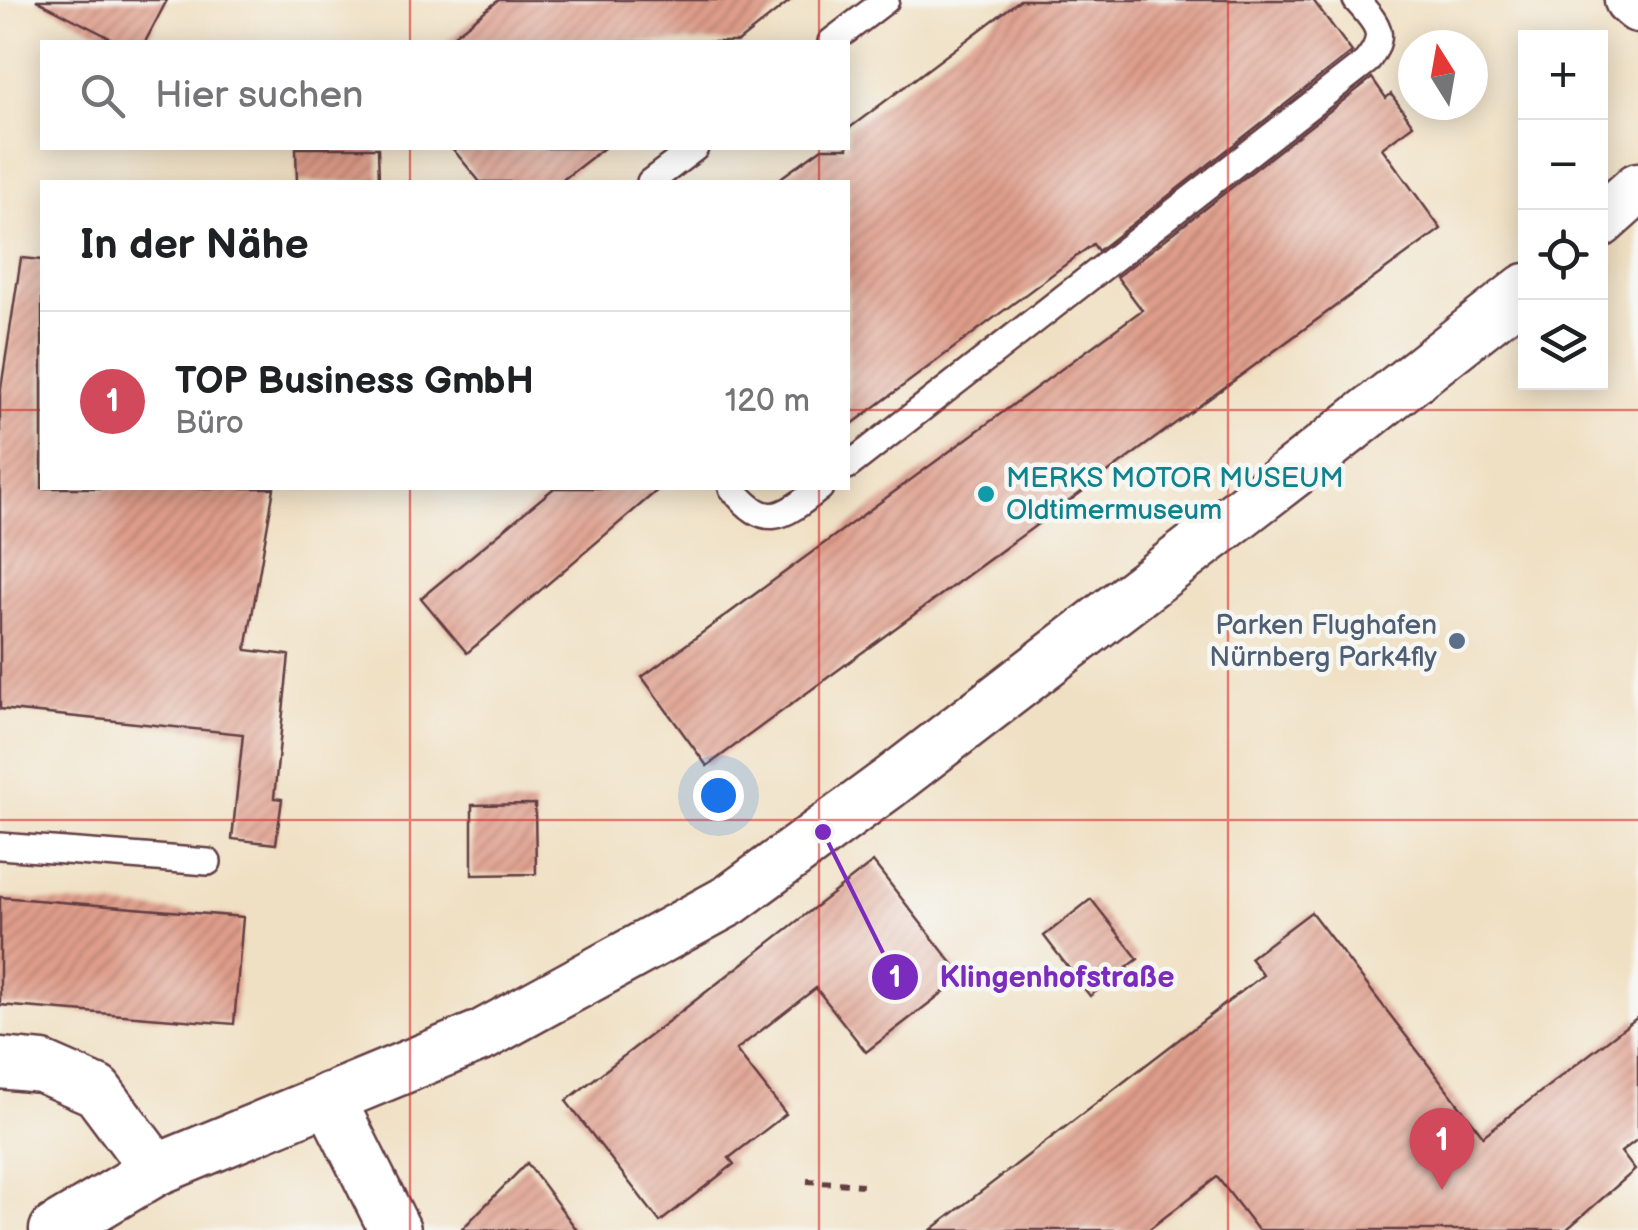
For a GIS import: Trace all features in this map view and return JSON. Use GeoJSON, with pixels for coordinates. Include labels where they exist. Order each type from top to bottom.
{"type":"FeatureCollection","features":[{"type":"Feature","properties":{"kind":"street"},"geometry":{"type":"LineString","coordinates":[[1630,0],[1638,7]]}},
{"type":"Feature","properties":{"kind":"street"},"geometry":{"type":"LineString","coordinates":[[1608,215],[1638,188]]}},
{"type":"Feature","properties":{"kind":"street"},"geometry":{"type":"LineString","coordinates":[[56,1230],[156,1170],[483,1035],[730,900],[888,784],[1518,294]]}},
{"type":"Feature","properties":{"kind":"street"},"geometry":{"type":"LineString","coordinates":[[0,1063],[42,1066],[98,1090],[156,1170]]}},
{"type":"Feature","properties":{"kind":"street"},"geometry":{"type":"LineString","coordinates":[[330,1098],[394,1230]]}},
{"type":"Feature","properties":{"kind":"lane"},"geometry":{"type":"LineString","coordinates":[[835,40],[886,0]]}},
{"type":"Feature","properties":{"kind":"lane"},"geometry":{"type":"LineString","coordinates":[[850,464],[1366,62],[1376,50],[1379,34],[1375,22],[1356,0]]}},
{"type":"Feature","properties":{"kind":"lane"},"geometry":{"type":"LineString","coordinates":[[653,180],[693,150]]}},
{"type":"Feature","properties":{"kind":"lane"},"geometry":{"type":"LineString","coordinates":[[734,490],[747,507],[770,516],[786,513],[817,490]]}},
{"type":"Feature","properties":{"kind":"lane"},"geometry":{"type":"LineString","coordinates":[[0,846],[208,862]]}},
{"type":"Feature","properties":{"kind":"path"},"geometry":{"type":"LineString","coordinates":[[807,1181],[862,1185]]}},
{"type":"Feature","properties":{"kind":"building"},"geometry":{"type":"Polygon","coordinates":[[[36,0],[167,0],[146,40],[114,40],[36,0]]]}},
{"type":"Feature","properties":{"kind":"building"},"geometry":{"type":"Polygon","coordinates":[[[499,0],[791,0],[741,40],[448,40],[499,0]]]}},
{"type":"Feature","properties":{"kind":"building"},"geometry":{"type":"Polygon","coordinates":[[[1020,0],[1313,0],[1352,52],[1098,251],[1093,244],[850,426],[850,180],[778,180],[819,150],[850,150],[850,128],[1020,0]]]}},
{"type":"Feature","properties":{"kind":"building","name":"MERKS MOTOR MUSEUM Oldtimermuseum"},"geometry":{"type":"Polygon","coordinates":[[[1372,78],[1386,98],[1391,94],[1398,104],[1398,120],[1409,120],[1413,125],[1382,148],[1441,229],[707,766],[642,677],[1142,310],[1117,277],[1372,78]]]}},
{"type":"Feature","properties":{"kind":"building"},"geometry":{"type":"Polygon","coordinates":[[[296,150],[378,150],[379,180],[297,180],[296,150]]]}},
{"type":"Feature","properties":{"kind":"building"},"geometry":{"type":"Polygon","coordinates":[[[454,150],[601,150],[563,180],[478,180],[454,150]]]}},
{"type":"Feature","properties":{"kind":"building"},"geometry":{"type":"Polygon","coordinates":[[[21,258],[40,260],[40,490],[274,490],[246,650],[289,655],[274,798],[282,799],[276,844],[232,839],[243,734],[0,709],[0,395],[21,258]]]}},
{"type":"Feature","properties":{"kind":"building"},"geometry":{"type":"Polygon","coordinates":[[[552,490],[658,490],[467,653],[421,598],[552,490]]]}},
{"type":"Feature","properties":{"kind":"building"},"geometry":{"type":"Polygon","coordinates":[[[535,804],[536,874],[472,875],[472,805],[535,804]]]}},
{"type":"Feature","properties":{"kind":"building"},"geometry":{"type":"Polygon","coordinates":[[[873,862],[963,977],[866,1052],[816,988],[736,1050],[786,1114],[729,1158],[734,1164],[660,1222],[566,1101],[873,862]]]}},
{"type":"Feature","properties":{"kind":"building"},"geometry":{"type":"Polygon","coordinates":[[[0,897],[243,917],[234,1024],[0,1005],[0,897]]]}},
{"type":"Feature","properties":{"kind":"building"},"geometry":{"type":"Polygon","coordinates":[[[1091,899],[1138,959],[1090,996],[1044,936],[1091,899]]]}},
{"type":"Feature","properties":{"kind":"building"},"geometry":{"type":"Polygon","coordinates":[[[1311,912],[1483,1136],[1638,1017],[1638,1139],[1621,1152],[1635,1170],[1566,1230],[1258,1230],[1217,1177],[1148,1230],[931,1230],[1263,975],[1250,958],[1311,912]]]}},
{"type":"Feature","properties":{"kind":"building"},"geometry":{"type":"Polygon","coordinates":[[[527,1163],[577,1230],[461,1230],[527,1163]]]}},
{"type":"Feature","properties":{"kind":"place","name":"MERKS MOTOR MUSEUM Oldtimermuseum"},"geometry":{"type":"Point","coordinates":[986,494]}},
{"type":"Feature","properties":{"kind":"place","name":"Parken Flughafen Nürnberg Park4fly"},"geometry":{"type":"Point","coordinates":[1457,641]}},
{"type":"Feature","properties":{"kind":"place","name":"Klingenhofstraße"},"geometry":{"type":"Point","coordinates":[823,832]}},
{"type":"Feature","properties":{"kind":"place","name":"TOP Business GmbH"},"geometry":{"type":"Point","coordinates":[1442,1190]}}]}
